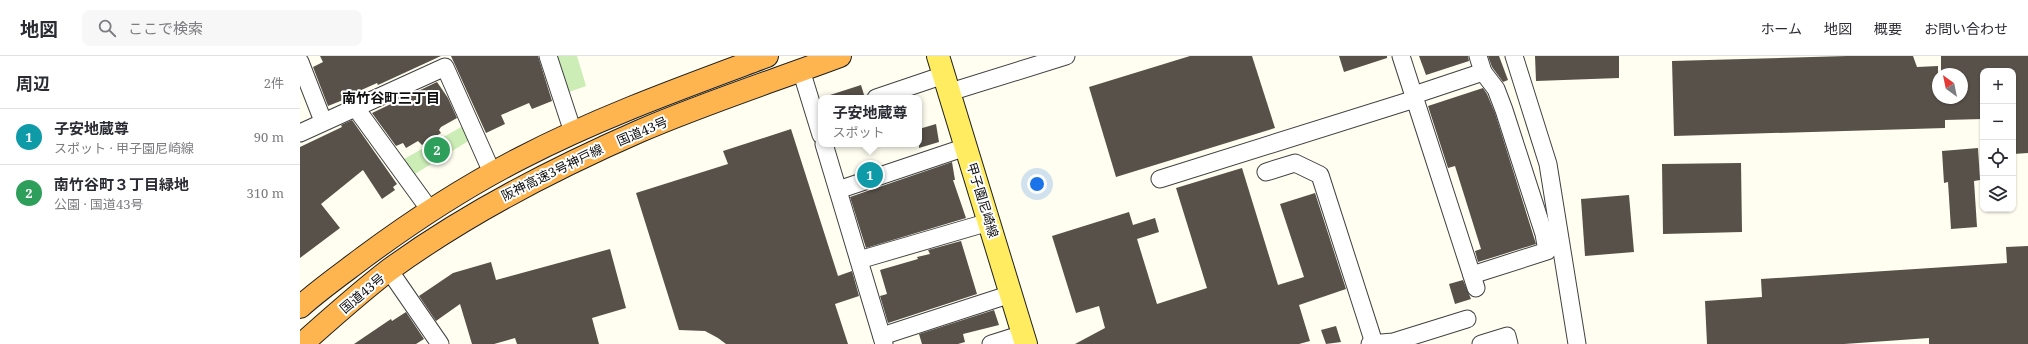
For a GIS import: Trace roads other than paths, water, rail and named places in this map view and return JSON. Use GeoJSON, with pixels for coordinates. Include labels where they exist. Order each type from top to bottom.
{"type":"FeatureCollection","features":[{"type":"Feature","properties":{"kind":"highway"},"geometry":{"type":"LineString","coordinates":[[300,299],[358,255],[427,206],[490,168],[571,126],[734,56]]}},
{"type":"Feature","properties":{"kind":"highway","name":"阪神高速3号神戸線"},"geometry":{"type":"LineString","coordinates":[[300,307],[400,230],[465,188],[520,158],[568,134],[767,56]]}},
{"type":"Feature","properties":{"kind":"highway","name":"阪神高速3号神戸線"},"geometry":{"type":"LineString","coordinates":[[300,339],[354,293],[415,248],[486,205],[551,169],[644,128],[833,56]]}},
{"type":"Feature","properties":{"kind":"highway","name":"国道43号"},"geometry":{"type":"LineString","coordinates":[[302,344],[389,270],[455,227],[508,196],[591,154],[642,131],[749,88],[840,56]]}},
{"type":"Feature","properties":{"kind":"main road","name":"甲子園尼崎線"},"geometry":{"type":"LineString","coordinates":[[944,74],[1025,339]]}},
{"type":"Feature","properties":{"kind":"street"},"geometry":{"type":"LineString","coordinates":[[300,58],[306,56]]}},
{"type":"Feature","properties":{"kind":"street"},"geometry":{"type":"LineString","coordinates":[[548,56],[571,126]]}},
{"type":"Feature","properties":{"kind":"street"},"geometry":{"type":"LineString","coordinates":[[884,95],[944,74],[1066,56]]}},
{"type":"Feature","properties":{"kind":"street"},"geometry":{"type":"LineString","coordinates":[[1401,56],[1474,281],[1547,251],[1544,234],[1504,110],[1496,89],[1483,72],[1478,56]]}},
{"type":"Feature","properties":{"kind":"street"},"geometry":{"type":"LineString","coordinates":[[1514,56],[1548,164],[1578,344]]}},
{"type":"Feature","properties":{"kind":"street"},"geometry":{"type":"LineString","coordinates":[[300,133],[356,107],[443,61],[490,168]]}},
{"type":"Feature","properties":{"kind":"street"},"geometry":{"type":"LineString","coordinates":[[300,62],[323,121]]}},
{"type":"Feature","properties":{"kind":"street"},"geometry":{"type":"LineString","coordinates":[[801,70],[818,118]]}},
{"type":"Feature","properties":{"kind":"street"},"geometry":{"type":"LineString","coordinates":[[1160,179],[1415,97],[1483,72]]}},
{"type":"Feature","properties":{"kind":"street"},"geometry":{"type":"LineString","coordinates":[[356,107],[427,206]]}},
{"type":"Feature","properties":{"kind":"street"},"geometry":{"type":"LineString","coordinates":[[825,147],[883,340],[1011,294]]}},
{"type":"Feature","properties":{"kind":"street"},"geometry":{"type":"LineString","coordinates":[[838,190],[966,147]]}},
{"type":"Feature","properties":{"kind":"street"},"geometry":{"type":"LineString","coordinates":[[1266,172],[1295,163],[1320,175],[1372,343],[1393,342],[1467,319]]}},
{"type":"Feature","properties":{"kind":"street"},"geometry":{"type":"LineString","coordinates":[[859,260],[989,222]]}},
{"type":"Feature","properties":{"kind":"street"},"geometry":{"type":"LineString","coordinates":[[389,270],[440,344]]}},
{"type":"Feature","properties":{"kind":"street"},"geometry":{"type":"LineString","coordinates":[[1482,344],[1507,336],[1509,344]]}},
{"type":"Feature","properties":{"kind":"street"},"geometry":{"type":"LineString","coordinates":[[991,344],[1025,339]]}},
{"type":"Feature","properties":{"kind":"place","name":"南竹谷町３丁目緑地"},"geometry":{"type":"Point","coordinates":[437,150]}},
{"type":"Feature","properties":{"kind":"place","name":"子安地蔵尊"},"geometry":{"type":"Point","coordinates":[870,175]}},
{"type":"Feature","properties":{"kind":"district","name":"南竹谷町三丁目"},"geometry":{"type":"Point","coordinates":[391,97]}}]}
